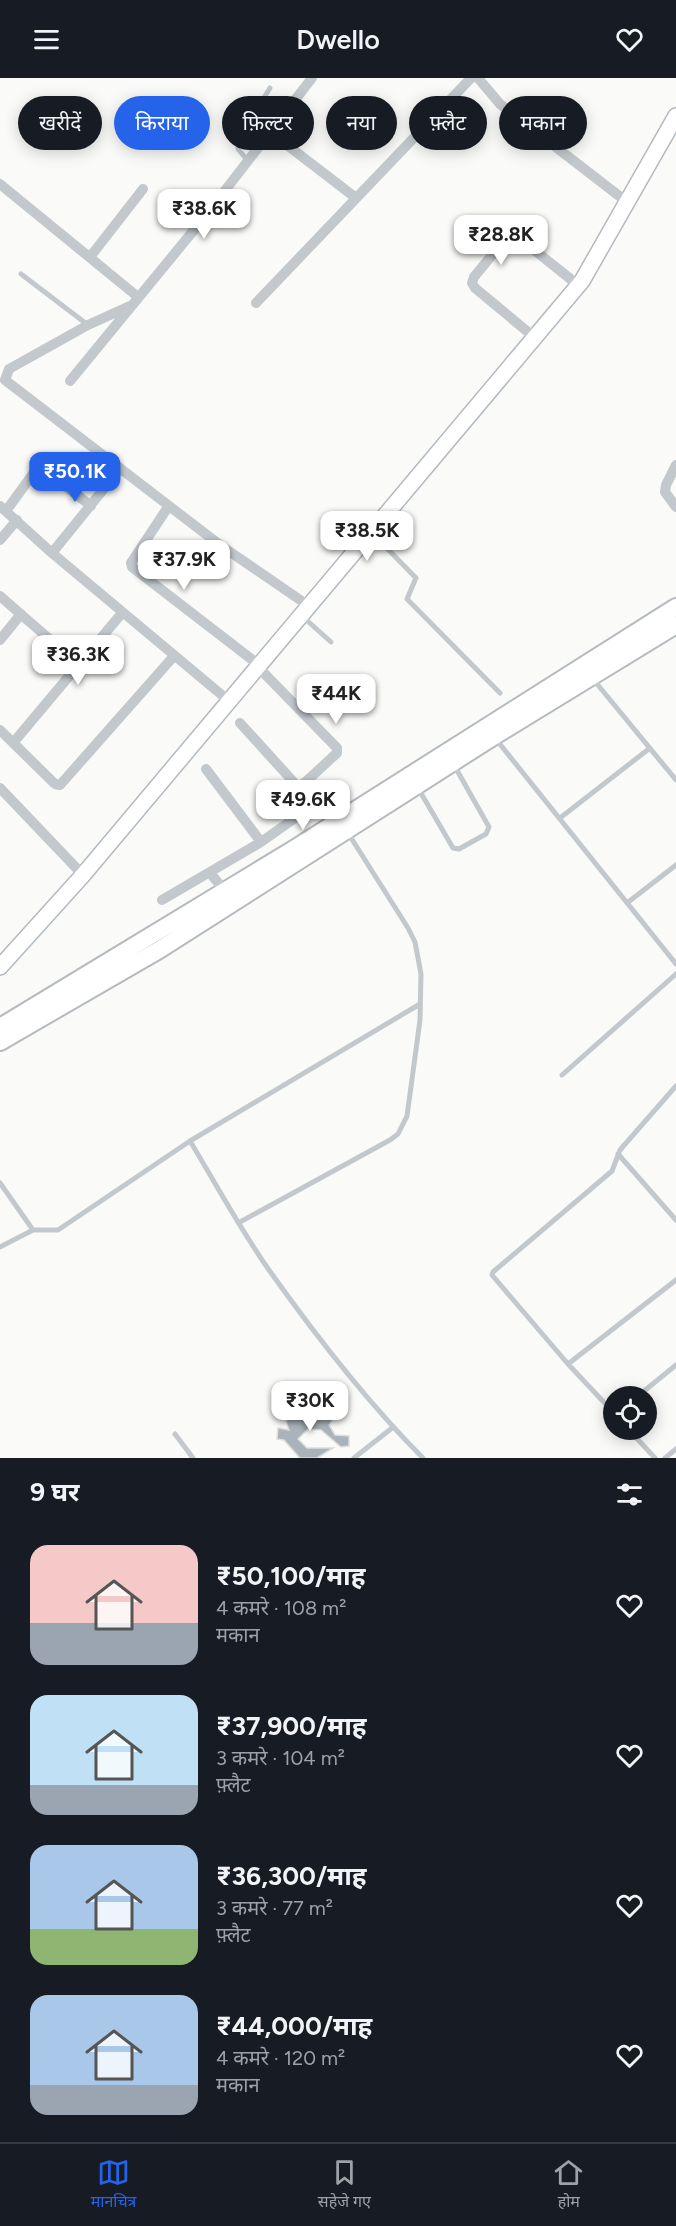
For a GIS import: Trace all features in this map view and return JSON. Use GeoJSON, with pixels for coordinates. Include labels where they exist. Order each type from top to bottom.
{"type":"FeatureCollection","features":[{"type":"Feature","properties":{"kind":"main road"},"geometry":{"type":"LineString","coordinates":[[0,1027],[225,891],[676,607]]}},
{"type":"Feature","properties":{"kind":"main road"},"geometry":{"type":"LineString","coordinates":[[0,1042],[159,950],[493,737],[676,625]]}},
{"type":"Feature","properties":{"kind":"street"},"geometry":{"type":"LineString","coordinates":[[298,96],[312,78]]}},
{"type":"Feature","properties":{"kind":"street"},"geometry":{"type":"LineString","coordinates":[[256,303],[471,78]]}},
{"type":"Feature","properties":{"kind":"street"},"geometry":{"type":"LineString","coordinates":[[478,78],[500,104],[627,202]]}},
{"type":"Feature","properties":{"kind":"street"},"geometry":{"type":"LineString","coordinates":[[0,967],[82,875],[578,285],[627,202],[672,134],[676,116]]}},
{"type":"Feature","properties":{"kind":"street"},"geometry":{"type":"LineString","coordinates":[[70,381],[256,150]]}},
{"type":"Feature","properties":{"kind":"street"},"geometry":{"type":"LineString","coordinates":[[293,150],[356,198]]}},
{"type":"Feature","properties":{"kind":"street"},"geometry":{"type":"LineString","coordinates":[[0,184],[90,257],[135,301]]}},
{"type":"Feature","properties":{"kind":"street"},"geometry":{"type":"LineString","coordinates":[[90,257],[143,189]]}},
{"type":"Feature","properties":{"kind":"street"},"geometry":{"type":"LineString","coordinates":[[534,338],[472,283],[474,277],[506,238],[518,237],[578,285]]}},
{"type":"Feature","properties":{"kind":"street"},"geometry":{"type":"LineString","coordinates":[[135,301],[9,369],[4,376],[3,385],[220,545],[305,611]]}},
{"type":"Feature","properties":{"kind":"street"},"geometry":{"type":"LineString","coordinates":[[676,465],[665,492],[676,507]]}},
{"type":"Feature","properties":{"kind":"street"},"geometry":{"type":"LineString","coordinates":[[91,506],[43,468],[38,467],[3,508],[122,613],[229,701]]}},
{"type":"Feature","properties":{"kind":"street"},"geometry":{"type":"LineString","coordinates":[[52,553],[119,470]]}},
{"type":"Feature","properties":{"kind":"street"},"geometry":{"type":"LineString","coordinates":[[168,507],[131,563],[132,567],[258,666],[337,748],[337,753],[299,788]]}},
{"type":"Feature","properties":{"kind":"street"},"geometry":{"type":"LineString","coordinates":[[0,540],[16,520]]}},
{"type":"Feature","properties":{"kind":"street"},"geometry":{"type":"LineString","coordinates":[[0,596],[78,664]]}},
{"type":"Feature","properties":{"kind":"street"},"geometry":{"type":"LineString","coordinates":[[13,742],[122,613]]}},
{"type":"Feature","properties":{"kind":"street"},"geometry":{"type":"LineString","coordinates":[[0,640],[21,614]]}},
{"type":"Feature","properties":{"kind":"street"},"geometry":{"type":"LineString","coordinates":[[0,730],[56,784],[64,783],[174,656]]}},
{"type":"Feature","properties":{"kind":"street"},"geometry":{"type":"LineString","coordinates":[[162,900],[261,842],[310,808],[311,803],[299,788],[240,723]]}},
{"type":"Feature","properties":{"kind":"street"},"geometry":{"type":"LineString","coordinates":[[206,769],[261,842]]}},
{"type":"Feature","properties":{"kind":"street"},"geometry":{"type":"LineString","coordinates":[[0,788],[82,875]]}},
{"type":"Feature","properties":{"kind":"street"},"geometry":{"type":"LineString","coordinates":[[210,873],[225,891]]}},
{"type":"Feature","properties":{"kind":"lane"},"geometry":{"type":"LineString","coordinates":[[248,161],[236,145],[270,88]]}},
{"type":"Feature","properties":{"kind":"lane"},"geometry":{"type":"LineString","coordinates":[[21,274],[88,325]]}},
{"type":"Feature","properties":{"kind":"lane"},"geometry":{"type":"LineString","coordinates":[[371,532],[416,578],[407,599],[500,693]]}},
{"type":"Feature","properties":{"kind":"lane"},"geometry":{"type":"LineString","coordinates":[[305,611],[331,642]]}},
{"type":"Feature","properties":{"kind":"lane"},"geometry":{"type":"LineString","coordinates":[[592,677],[676,780]]}},
{"type":"Feature","properties":{"kind":"lane"},"geometry":{"type":"LineString","coordinates":[[493,737],[676,964]]}},
{"type":"Feature","properties":{"kind":"lane"},"geometry":{"type":"LineString","coordinates":[[560,818],[650,748]]}},
{"type":"Feature","properties":{"kind":"lane"},"geometry":{"type":"LineString","coordinates":[[417,787],[453,848],[459,849],[486,834],[489,827],[454,764]]}},
{"type":"Feature","properties":{"kind":"lane"},"geometry":{"type":"LineString","coordinates":[[240,1222],[398,1134],[406,1116],[415,1068],[420,1004],[421,974],[415,942],[346,831]]}},
{"type":"Feature","properties":{"kind":"lane"},"geometry":{"type":"LineString","coordinates":[[627,903],[676,865]]}},
{"type":"Feature","properties":{"kind":"lane"},"geometry":{"type":"LineString","coordinates":[[562,1075],[676,974]]}},
{"type":"Feature","properties":{"kind":"lane"},"geometry":{"type":"LineString","coordinates":[[0,1247],[33,1230],[58,1230],[190,1141],[420,1004]]}},
{"type":"Feature","properties":{"kind":"lane"},"geometry":{"type":"LineString","coordinates":[[603,1401],[492,1275],[612,1171],[618,1154],[676,1086]]}},
{"type":"Feature","properties":{"kind":"lane"},"geometry":{"type":"LineString","coordinates":[[190,1141],[268,1269],[392,1428],[423,1458]]}},
{"type":"Feature","properties":{"kind":"lane"},"geometry":{"type":"LineString","coordinates":[[618,1154],[676,1220]]}},
{"type":"Feature","properties":{"kind":"lane"},"geometry":{"type":"LineString","coordinates":[[0,1183],[33,1230]]}},
{"type":"Feature","properties":{"kind":"lane"},"geometry":{"type":"LineString","coordinates":[[568,1364],[676,1280]]}},
{"type":"Feature","properties":{"kind":"lane"},"geometry":{"type":"LineString","coordinates":[[650,1386],[676,1365]]}},
{"type":"Feature","properties":{"kind":"lane"},"geometry":{"type":"LineString","coordinates":[[354,1458],[392,1428]]}},
{"type":"Feature","properties":{"kind":"lane"},"geometry":{"type":"LineString","coordinates":[[175,1434],[193,1458]]}},
{"type":"Feature","properties":{"kind":"lane"},"geometry":{"type":"LineString","coordinates":[[638,1440],[655,1458]]}},
{"type":"Feature","properties":{"kind":"lane"},"geometry":{"type":"LineString","coordinates":[[665,1458],[676,1449]]}},
{"type":"Feature","properties":{"kind":"building"},"geometry":{"type":"Polygon","coordinates":[[[314,1404],[322,1406],[333,1419],[329,1425],[335,1435],[349,1436],[349,1446],[341,1447],[321,1430],[308,1429],[298,1439],[307,1448],[333,1448],[317,1458],[300,1458],[284,1440],[277,1439],[278,1428],[289,1430],[286,1421],[304,1408],[312,1416],[314,1404]]]}}]}
